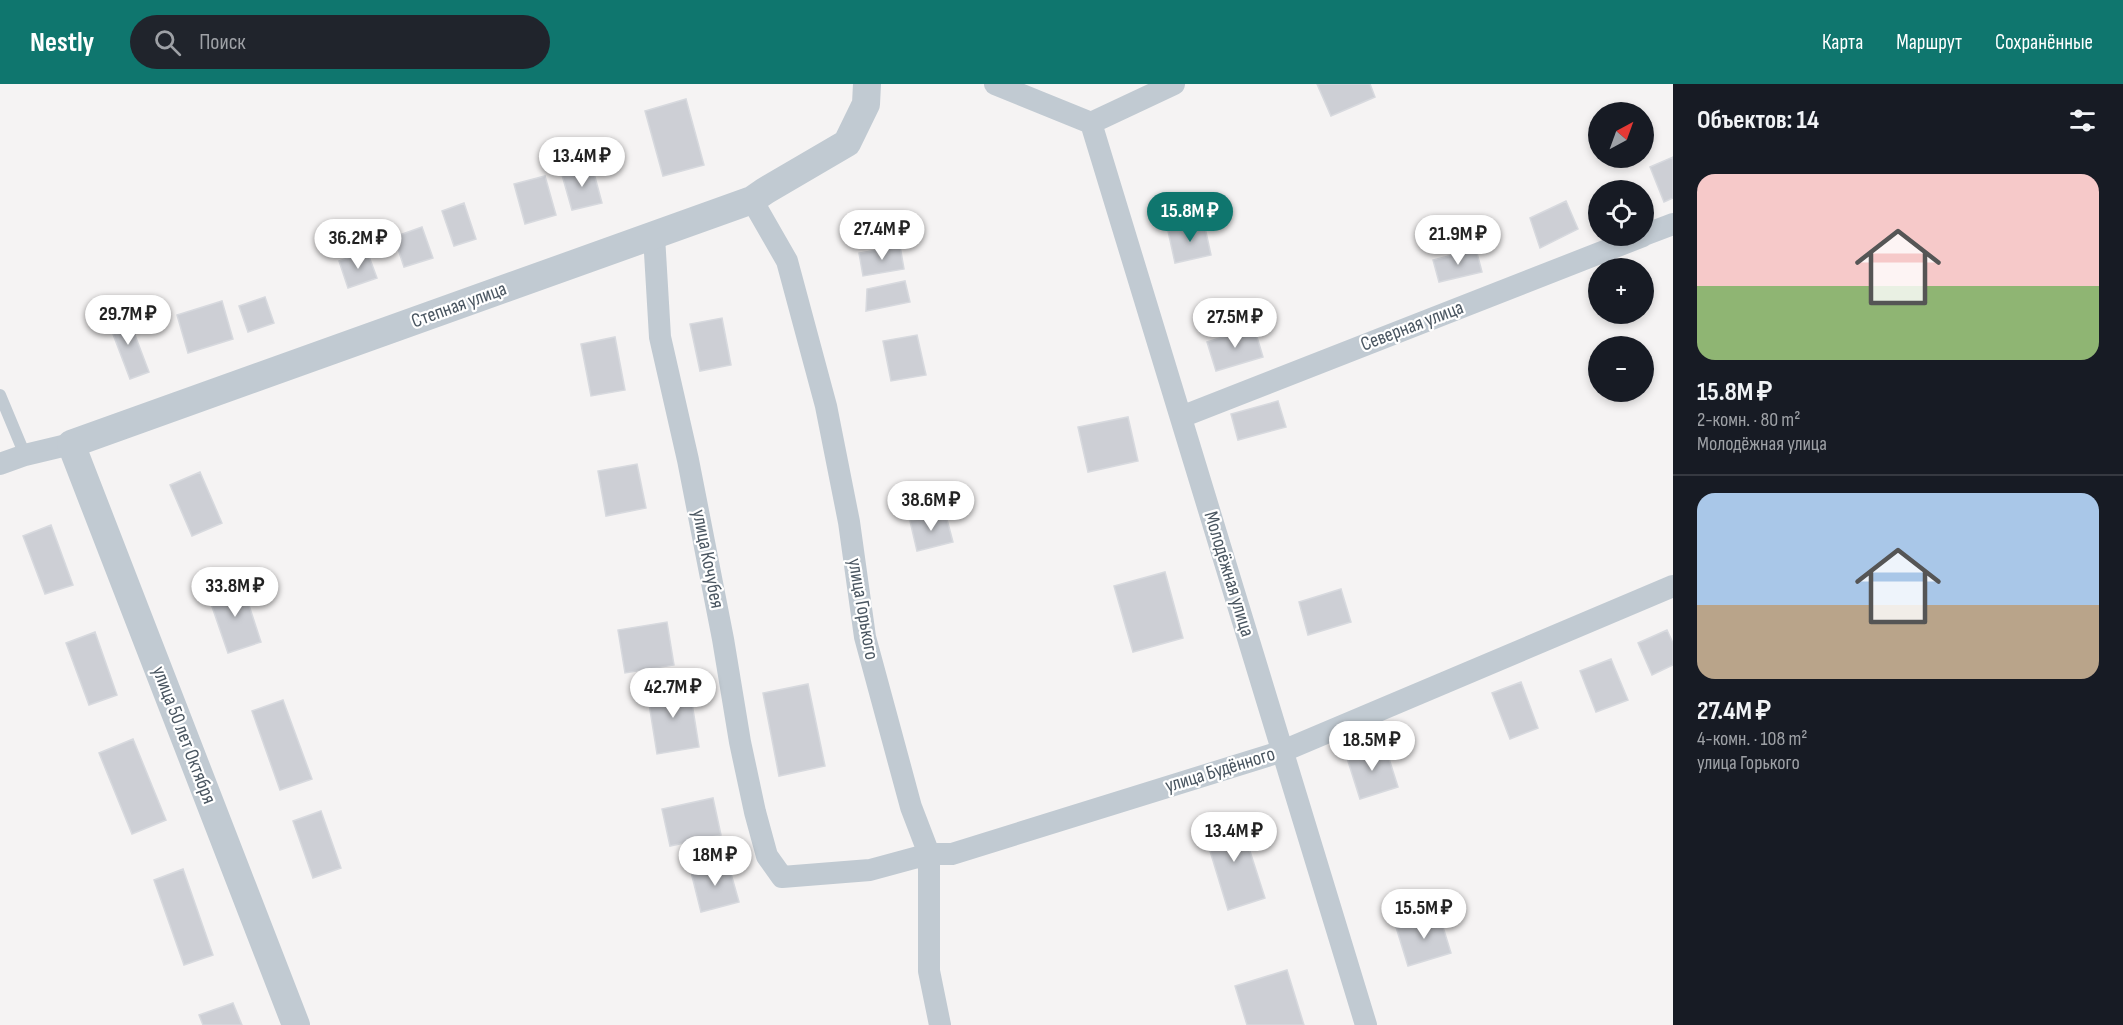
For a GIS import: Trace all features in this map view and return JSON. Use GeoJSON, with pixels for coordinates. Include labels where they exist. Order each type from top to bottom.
{"type":"FeatureCollection","features":[{"type":"Feature","properties":{"kind":"street","name":"Степная улица"},"geometry":{"type":"LineString","coordinates":[[0,464],[25,455],[71,444],[752,200],[847,143],[866,104],[867,84]]}},
{"type":"Feature","properties":{"kind":"street"},"geometry":{"type":"LineString","coordinates":[[995,84],[1091,123],[1174,84]]}},
{"type":"Feature","properties":{"kind":"street","name":"Молодёжная улица"},"geometry":{"type":"LineString","coordinates":[[1091,123],[1366,1025]]}},
{"type":"Feature","properties":{"kind":"street","name":"улица Горького"},"geometry":{"type":"LineString","coordinates":[[752,200],[787,261],[826,406],[849,522],[865,637],[911,807],[929,854],[929,970],[940,1025]]}},
{"type":"Feature","properties":{"kind":"street","name":"Северная улица"},"geometry":{"type":"LineString","coordinates":[[1654,231],[1673,224]]}},
{"type":"Feature","properties":{"kind":"street","name":"улица Кочубея"},"geometry":{"type":"LineString","coordinates":[[654,236],[660,337],[688,460],[717,606],[740,742],[767,856],[782,878]]}},
{"type":"Feature","properties":{"kind":"street","name":"Северная улица"},"geometry":{"type":"LineString","coordinates":[[1181,417],[1616,246]]}},
{"type":"Feature","properties":{"kind":"street","name":"улица 50 лет Октября"},"geometry":{"type":"LineString","coordinates":[[71,444],[296,1025]]}},
{"type":"Feature","properties":{"kind":"street","name":"улица Будённого"},"geometry":{"type":"LineString","coordinates":[[782,878],[870,870],[929,854],[952,854],[1283,751],[1673,586]]}},
{"type":"Feature","properties":{"kind":"lane"},"geometry":{"type":"LineString","coordinates":[[0,395],[25,455]]}},
{"type":"Feature","properties":{"kind":"building"},"geometry":{"type":"Polygon","coordinates":[[[1317,84],[1370,84],[1375,97],[1331,116],[1317,84]]]}},
{"type":"Feature","properties":{"kind":"building"},"geometry":{"type":"Polygon","coordinates":[[[686,99],[704,165],[663,176],[645,111],[686,99]]]}},
{"type":"Feature","properties":{"kind":"building"},"geometry":{"type":"Polygon","coordinates":[[[1673,157],[1673,198],[1664,202],[1650,168],[1654,168],[1654,165],[1673,157]]]}},
{"type":"Feature","properties":{"kind":"building"},"geometry":{"type":"Polygon","coordinates":[[[592,166],[602,203],[572,210],[562,175],[592,166]]]}},
{"type":"Feature","properties":{"kind":"building"},"geometry":{"type":"Polygon","coordinates":[[[545,176],[556,215],[525,224],[514,184],[545,176]]]}},
{"type":"Feature","properties":{"kind":"building"},"geometry":{"type":"Polygon","coordinates":[[[1566,201],[1578,229],[1540,248],[1530,218],[1566,201]]]}},
{"type":"Feature","properties":{"kind":"building"},"geometry":{"type":"Polygon","coordinates":[[[464,203],[476,239],[454,246],[442,211],[464,203]]]}},
{"type":"Feature","properties":{"kind":"building"},"geometry":{"type":"Polygon","coordinates":[[[894,211],[900,235],[856,245],[850,221],[894,211]]]}},
{"type":"Feature","properties":{"kind":"building"},"geometry":{"type":"Polygon","coordinates":[[[1204,223],[1211,255],[1175,263],[1168,231],[1204,223]]]}},
{"type":"Feature","properties":{"kind":"building"},"geometry":{"type":"Polygon","coordinates":[[[422,227],[433,258],[404,267],[394,237],[422,227]]]}},
{"type":"Feature","properties":{"kind":"building"},"geometry":{"type":"Polygon","coordinates":[[[900,246],[904,269],[863,276],[859,253],[900,246]]]}},
{"type":"Feature","properties":{"kind":"building"},"geometry":{"type":"Polygon","coordinates":[[[1476,249],[1482,272],[1439,282],[1433,260],[1476,249]]]}},
{"type":"Feature","properties":{"kind":"building"},"geometry":{"type":"Polygon","coordinates":[[[367,251],[377,278],[348,288],[339,261],[367,251]]]}},
{"type":"Feature","properties":{"kind":"building"},"geometry":{"type":"Polygon","coordinates":[[[905,281],[910,302],[866,311],[867,289],[905,281]]]}},
{"type":"Feature","properties":{"kind":"building"},"geometry":{"type":"Polygon","coordinates":[[[265,297],[274,323],[248,332],[239,306],[265,297]]]}},
{"type":"Feature","properties":{"kind":"building"},"geometry":{"type":"Polygon","coordinates":[[[222,301],[233,339],[188,353],[177,315],[222,301]]]}},
{"type":"Feature","properties":{"kind":"building"},"geometry":{"type":"Polygon","coordinates":[[[127,314],[149,372],[130,379],[108,321],[127,314]]]}},
{"type":"Feature","properties":{"kind":"building"},"geometry":{"type":"Polygon","coordinates":[[[722,318],[731,365],[700,371],[690,324],[722,318]]]}},
{"type":"Feature","properties":{"kind":"building"},"geometry":{"type":"Polygon","coordinates":[[[1254,327],[1263,357],[1216,371],[1207,342],[1254,327]]]}},
{"type":"Feature","properties":{"kind":"building"},"geometry":{"type":"Polygon","coordinates":[[[917,335],[926,375],[891,381],[883,341],[917,335]]]}},
{"type":"Feature","properties":{"kind":"building"},"geometry":{"type":"Polygon","coordinates":[[[615,337],[625,390],[591,396],[581,344],[615,337]]]}},
{"type":"Feature","properties":{"kind":"building"},"geometry":{"type":"Polygon","coordinates":[[[1278,401],[1286,427],[1238,440],[1231,414],[1278,401]]]}},
{"type":"Feature","properties":{"kind":"building"},"geometry":{"type":"Polygon","coordinates":[[[1128,417],[1138,461],[1088,472],[1078,427],[1128,417]]]}},
{"type":"Feature","properties":{"kind":"building"},"geometry":{"type":"Polygon","coordinates":[[[637,464],[646,508],[606,516],[598,471],[637,464]]]}},
{"type":"Feature","properties":{"kind":"building"},"geometry":{"type":"Polygon","coordinates":[[[200,472],[222,523],[192,536],[170,485],[200,472]]]}},
{"type":"Feature","properties":{"kind":"building"},"geometry":{"type":"Polygon","coordinates":[[[945,512],[953,542],[917,551],[910,521],[945,512]]]}},
{"type":"Feature","properties":{"kind":"building"},"geometry":{"type":"Polygon","coordinates":[[[51,525],[73,585],[45,594],[23,536],[51,525]]]}},
{"type":"Feature","properties":{"kind":"building"},"geometry":{"type":"Polygon","coordinates":[[[1165,572],[1183,638],[1133,652],[1114,586],[1165,572]]]}},
{"type":"Feature","properties":{"kind":"building"},"geometry":{"type":"Polygon","coordinates":[[[242,584],[261,642],[228,653],[208,595],[242,584]]]}},
{"type":"Feature","properties":{"kind":"building"},"geometry":{"type":"Polygon","coordinates":[[[1341,589],[1351,622],[1308,635],[1299,602],[1341,589]]]}},
{"type":"Feature","properties":{"kind":"building"},"geometry":{"type":"Polygon","coordinates":[[[667,622],[674,665],[625,673],[618,630],[667,622]]]}},
{"type":"Feature","properties":{"kind":"building"},"geometry":{"type":"Polygon","coordinates":[[[1667,630],[1673,643],[1673,665],[1652,675],[1638,643],[1667,630]]]}},
{"type":"Feature","properties":{"kind":"building"},"geometry":{"type":"Polygon","coordinates":[[[95,632],[117,695],[89,705],[66,643],[95,632]]]}},
{"type":"Feature","properties":{"kind":"building"},"geometry":{"type":"Polygon","coordinates":[[[1611,659],[1628,700],[1596,712],[1580,671],[1611,659]]]}},
{"type":"Feature","properties":{"kind":"building"},"geometry":{"type":"Polygon","coordinates":[[[1521,682],[1538,728],[1510,739],[1492,693],[1521,682]]]}},
{"type":"Feature","properties":{"kind":"building"},"geometry":{"type":"Polygon","coordinates":[[[689,684],[699,747],[657,754],[647,691],[689,684]]]}},
{"type":"Feature","properties":{"kind":"building"},"geometry":{"type":"Polygon","coordinates":[[[808,684],[825,766],[779,776],[763,693],[808,684]]]}},
{"type":"Feature","properties":{"kind":"building"},"geometry":{"type":"Polygon","coordinates":[[[283,700],[312,779],[280,790],[252,711],[283,700]]]}},
{"type":"Feature","properties":{"kind":"building"},"geometry":{"type":"Polygon","coordinates":[[[133,739],[166,820],[132,834],[99,753],[133,739]]]}},
{"type":"Feature","properties":{"kind":"building"},"geometry":{"type":"Polygon","coordinates":[[[1385,746],[1398,787],[1360,799],[1347,758],[1385,746]]]}},
{"type":"Feature","properties":{"kind":"building"},"geometry":{"type":"Polygon","coordinates":[[[713,798],[721,835],[670,846],[662,809],[713,798]]]}},
{"type":"Feature","properties":{"kind":"building"},"geometry":{"type":"Polygon","coordinates":[[[321,811],[341,868],[313,878],[293,821],[321,811]]]}},
{"type":"Feature","properties":{"kind":"building"},"geometry":{"type":"Polygon","coordinates":[[[1239,817],[1265,898],[1228,910],[1203,828],[1239,817]]]}},
{"type":"Feature","properties":{"kind":"building"},"geometry":{"type":"Polygon","coordinates":[[[728,863],[739,902],[701,912],[691,872],[728,863]]]}},
{"type":"Feature","properties":{"kind":"building"},"geometry":{"type":"Polygon","coordinates":[[[183,869],[213,955],[184,965],[154,880],[183,869]]]}},
{"type":"Feature","properties":{"kind":"building"},"geometry":{"type":"Polygon","coordinates":[[[1439,914],[1451,953],[1408,966],[1396,927],[1439,914]]]}},
{"type":"Feature","properties":{"kind":"building"},"geometry":{"type":"Polygon","coordinates":[[[1287,970],[1304,1025],[1247,1025],[1235,986],[1287,970]]]}},
{"type":"Feature","properties":{"kind":"building"},"geometry":{"type":"Polygon","coordinates":[[[233,1003],[242,1025],[203,1025],[199,1015],[233,1003]]]}}]}
